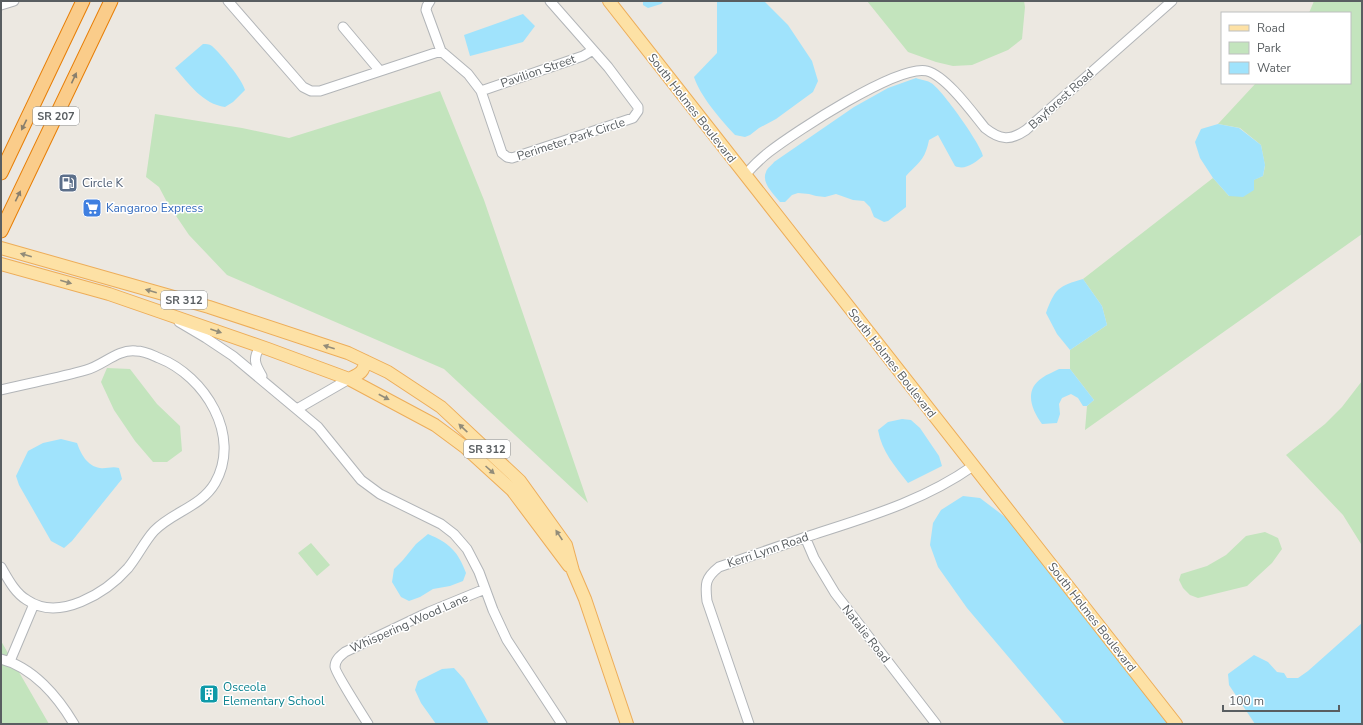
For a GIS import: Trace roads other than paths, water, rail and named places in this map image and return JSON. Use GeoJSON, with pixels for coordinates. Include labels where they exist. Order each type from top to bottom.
{"type":"FeatureCollection","features":[{"type":"Feature","properties":{"kind":"highway","name":"SR 207"},"geometry":{"type":"LineString","coordinates":[[1,173],[83,1]]}},
{"type":"Feature","properties":{"kind":"highway","name":"SR 207"},"geometry":{"type":"LineString","coordinates":[[1,231],[111,1]]}},
{"type":"Feature","properties":{"kind":"main road","name":"South Holmes Boulevard"},"geometry":{"type":"LineString","coordinates":[[609,1],[1176,724]]}},
{"type":"Feature","properties":{"kind":"main road","name":"SR 312"},"geometry":{"type":"LineString","coordinates":[[1,248],[209,307],[348,353],[388,372],[441,407],[520,481],[566,545],[573,571],[590,613],[627,724]]}},
{"type":"Feature","properties":{"kind":"main road","name":"SR 312"},"geometry":{"type":"LineString","coordinates":[[1,264],[109,294],[261,346],[349,379],[436,425],[466,448],[512,490],[573,571]]}},
{"type":"Feature","properties":{"kind":"main road"},"geometry":{"type":"LineString","coordinates":[[349,379],[362,372],[365,368],[365,361]]}},
{"type":"Feature","properties":{"kind":"street"},"geometry":{"type":"LineString","coordinates":[[1,5],[14,1]]}},
{"type":"Feature","properties":{"kind":"street"},"geometry":{"type":"LineString","coordinates":[[228,1],[303,87],[311,91],[320,91],[440,51],[426,10],[430,1]]}},
{"type":"Feature","properties":{"kind":"street","name":"Perimeter Park Circle"},"geometry":{"type":"LineString","coordinates":[[440,51],[468,74],[481,90],[502,153],[507,158],[512,158],[634,118],[638,111],[638,107],[593,50],[550,1]]}},
{"type":"Feature","properties":{"kind":"street","name":"Bayforest Road"},"geometry":{"type":"LineString","coordinates":[[744,175],[768,152],[821,117],[885,82],[913,71],[927,71],[940,77],[991,133],[1004,138],[1019,134],[1026,130],[1172,1]]}},
{"type":"Feature","properties":{"kind":"street"},"geometry":{"type":"LineString","coordinates":[[342,27],[380,71]]}},
{"type":"Feature","properties":{"kind":"street","name":"Pavilion Street"},"geometry":{"type":"LineString","coordinates":[[481,90],[583,56],[593,50]]}},
{"type":"Feature","properties":{"kind":"street"},"geometry":{"type":"LineString","coordinates":[[158,311],[222,348],[265,382],[318,427],[362,480],[380,494],[441,524],[454,534],[467,549],[479,572],[493,610],[508,640],[562,724]]}},
{"type":"Feature","properties":{"kind":"street"},"geometry":{"type":"LineString","coordinates":[[261,346],[256,352],[256,366],[265,382]]}},
{"type":"Feature","properties":{"kind":"street"},"geometry":{"type":"LineString","coordinates":[[1,390],[88,370],[124,352],[136,350],[144,352],[173,364],[194,380],[214,406],[219,418],[224,454],[215,484],[200,501],[172,516],[154,531],[134,560],[116,580],[92,597],[67,606],[46,608],[34,604],[19,594],[1,567]]}},
{"type":"Feature","properties":{"kind":"street"},"geometry":{"type":"LineString","coordinates":[[297,409],[349,379]]}},
{"type":"Feature","properties":{"kind":"street","name":"Kerri Lynn Road"},"geometry":{"type":"LineString","coordinates":[[749,724],[707,601],[706,583],[712,572],[719,567],[806,537],[872,517],[898,507],[955,479],[973,466]]}},
{"type":"Feature","properties":{"kind":"street","name":"Natalie Road"},"geometry":{"type":"LineString","coordinates":[[806,537],[814,558],[835,593],[936,724]]}},
{"type":"Feature","properties":{"kind":"street","name":"Whispering Wood Lane"},"geometry":{"type":"LineString","coordinates":[[368,724],[335,671],[337,659],[352,648],[485,588]]}},
{"type":"Feature","properties":{"kind":"street"},"geometry":{"type":"LineString","coordinates":[[34,604],[5,660],[24,670],[45,686],[65,709],[74,724]]}},
{"type":"Feature","properties":{"kind":"water"},"geometry":{"type":"Polygon","coordinates":[[[643,1],[664,1],[661,4],[648,8],[643,5],[643,1]]]}},
{"type":"Feature","properties":{"kind":"water"},"geometry":{"type":"Polygon","coordinates":[[[717,1],[764,1],[788,25],[812,61],[818,81],[813,92],[776,119],[745,137],[735,135],[712,108],[701,92],[694,77],[717,53],[717,1]]]}},
{"type":"Feature","properties":{"kind":"water"},"geometry":{"type":"Polygon","coordinates":[[[523,14],[535,26],[523,42],[470,56],[464,35],[523,14]]]}},
{"type":"Feature","properties":{"kind":"water"},"geometry":{"type":"Polygon","coordinates":[[[203,44],[209,44],[221,55],[236,73],[245,90],[233,102],[225,107],[203,98],[191,87],[175,68],[203,44]]]}},
{"type":"Feature","properties":{"kind":"water"},"geometry":{"type":"Polygon","coordinates":[[[916,78],[928,81],[943,95],[969,130],[983,156],[966,167],[955,166],[938,135],[929,140],[926,152],[918,164],[906,176],[906,207],[888,221],[884,222],[874,217],[870,207],[864,201],[853,200],[836,194],[825,197],[798,193],[792,195],[785,202],[780,202],[769,188],[765,180],[768,168],[774,162],[854,107],[888,88],[916,78]]]}},
{"type":"Feature","properties":{"kind":"water"},"geometry":{"type":"Polygon","coordinates":[[[1218,124],[1239,128],[1261,145],[1265,165],[1263,176],[1254,180],[1254,190],[1243,197],[1229,196],[1213,178],[1200,158],[1195,142],[1201,129],[1218,124]]]}},
{"type":"Feature","properties":{"kind":"water"},"geometry":{"type":"Polygon","coordinates":[[[1083,279],[1102,306],[1107,325],[1070,350],[1057,334],[1046,313],[1052,298],[1059,289],[1063,286],[1083,279]]]}},
{"type":"Feature","properties":{"kind":"water"},"geometry":{"type":"Polygon","coordinates":[[[1059,369],[1070,369],[1094,400],[1087,406],[1083,406],[1078,398],[1071,394],[1062,398],[1059,404],[1060,414],[1057,423],[1042,424],[1032,406],[1031,394],[1036,383],[1046,375],[1059,369]]]}},
{"type":"Feature","properties":{"kind":"water"},"geometry":{"type":"Polygon","coordinates":[[[902,419],[911,420],[920,428],[939,456],[942,466],[908,483],[886,452],[878,430],[888,422],[902,419]]]}},
{"type":"Feature","properties":{"kind":"water"},"geometry":{"type":"Polygon","coordinates":[[[61,439],[77,443],[85,459],[95,467],[119,468],[122,479],[72,541],[64,548],[51,541],[19,485],[16,476],[28,451],[43,443],[61,439]]]}},
{"type":"Feature","properties":{"kind":"water"},"geometry":{"type":"Polygon","coordinates":[[[963,496],[980,498],[1013,523],[1171,724],[1065,724],[967,608],[938,567],[930,545],[933,523],[941,510],[963,496]]]}},
{"type":"Feature","properties":{"kind":"water"},"geometry":{"type":"Polygon","coordinates":[[[428,534],[447,544],[456,553],[466,573],[463,581],[450,586],[433,589],[420,597],[409,601],[401,597],[392,582],[394,569],[416,544],[428,534]]]}},
{"type":"Feature","properties":{"kind":"water"},"geometry":{"type":"Polygon","coordinates":[[[1362,623],[1362,724],[1255,724],[1229,685],[1228,674],[1254,655],[1268,662],[1277,672],[1284,673],[1287,678],[1298,678],[1308,671],[1362,623]]]}},
{"type":"Feature","properties":{"kind":"water"},"geometry":{"type":"Polygon","coordinates":[[[454,668],[464,679],[489,724],[436,724],[421,703],[415,690],[418,681],[442,669],[454,668]]]}},
{"type":"Feature","properties":{"kind":"place","name":"Circle K"},"geometry":{"type":"Point","coordinates":[68,183]}},
{"type":"Feature","properties":{"kind":"place","name":"Kangaroo Express"},"geometry":{"type":"Point","coordinates":[92,208]}},
{"type":"Feature","properties":{"kind":"place","name":"Osceola Elementary School"},"geometry":{"type":"Point","coordinates":[209,694]}}]}
